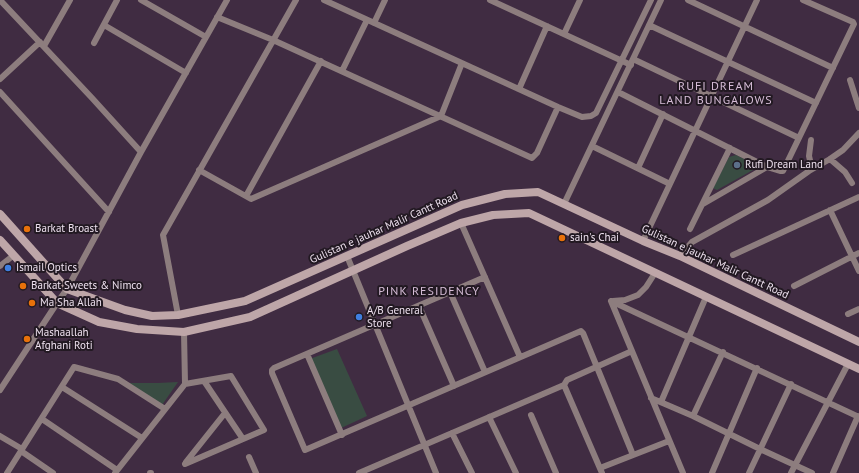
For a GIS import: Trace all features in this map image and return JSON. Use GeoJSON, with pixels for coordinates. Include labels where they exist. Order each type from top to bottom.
{"type":"FeatureCollection","features":[{"type":"Feature","properties":{"kind":"main road","name":"Gulistan e jauhar Malir Cantt Road"},"geometry":{"type":"LineString","coordinates":[[0,214],[67,289],[125,310],[152,316],[178,315],[245,301],[462,205],[505,194],[538,192],[643,241],[680,256],[859,342]]}},
{"type":"Feature","properties":{"kind":"main road"},"geometry":{"type":"LineString","coordinates":[[0,240],[57,303],[99,322],[137,330],[184,332],[250,317],[406,246],[461,223],[493,215],[529,213],[859,370]]}},
{"type":"Feature","properties":{"kind":"street"},"geometry":{"type":"LineString","coordinates":[[0,0],[141,152]]}},
{"type":"Feature","properties":{"kind":"street"},"geometry":{"type":"LineString","coordinates":[[0,79],[42,44],[70,0]]}},
{"type":"Feature","properties":{"kind":"street"},"geometry":{"type":"LineString","coordinates":[[94,42],[117,0]]}},
{"type":"Feature","properties":{"kind":"street"},"geometry":{"type":"LineString","coordinates":[[141,0],[206,37]]}},
{"type":"Feature","properties":{"kind":"street"},"geometry":{"type":"LineString","coordinates":[[0,390],[67,289],[141,152],[227,0]]}},
{"type":"Feature","properties":{"kind":"street"},"geometry":{"type":"LineString","coordinates":[[178,315],[163,235],[296,0]]}},
{"type":"Feature","properties":{"kind":"street"},"geometry":{"type":"LineString","coordinates":[[324,0],[582,117],[591,116],[596,113],[650,0]]}},
{"type":"Feature","properties":{"kind":"street"},"geometry":{"type":"LineString","coordinates":[[374,23],[385,0]]}},
{"type":"Feature","properties":{"kind":"street"},"geometry":{"type":"LineString","coordinates":[[490,0],[622,60],[632,62],[712,96],[799,138]]}},
{"type":"Feature","properties":{"kind":"street"},"geometry":{"type":"LineString","coordinates":[[504,6],[507,0]]}},
{"type":"Feature","properties":{"kind":"street"},"geometry":{"type":"LineString","coordinates":[[564,34],[580,0]]}},
{"type":"Feature","properties":{"kind":"street"},"geometry":{"type":"LineString","coordinates":[[564,204],[661,0]]}},
{"type":"Feature","properties":{"kind":"street"},"geometry":{"type":"LineString","coordinates":[[688,0],[833,68]]}},
{"type":"Feature","properties":{"kind":"street"},"geometry":{"type":"LineString","coordinates":[[643,241],[757,0]]}},
{"type":"Feature","properties":{"kind":"street"},"geometry":{"type":"LineString","coordinates":[[618,92],[767,167],[783,171],[854,24],[853,22],[803,0]]}},
{"type":"Feature","properties":{"kind":"street"},"geometry":{"type":"LineString","coordinates":[[217,17],[321,61],[532,158],[537,153],[558,107]]}},
{"type":"Feature","properties":{"kind":"street"},"geometry":{"type":"LineString","coordinates":[[342,71],[367,20]]}},
{"type":"Feature","properties":{"kind":"street"},"geometry":{"type":"LineString","coordinates":[[104,25],[186,72]]}},
{"type":"Feature","properties":{"kind":"street"},"geometry":{"type":"LineString","coordinates":[[649,25],[816,103]]}},
{"type":"Feature","properties":{"kind":"street"},"geometry":{"type":"LineString","coordinates":[[519,89],[547,26]]}},
{"type":"Feature","properties":{"kind":"street"},"geometry":{"type":"LineString","coordinates":[[246,196],[321,61]]}},
{"type":"Feature","properties":{"kind":"street"},"geometry":{"type":"LineString","coordinates":[[199,170],[251,199],[441,116],[462,63]]}},
{"type":"Feature","properties":{"kind":"street"},"geometry":{"type":"LineString","coordinates":[[850,80],[859,108]]}},
{"type":"Feature","properties":{"kind":"street"},"geometry":{"type":"LineString","coordinates":[[0,92],[109,212]]}},
{"type":"Feature","properties":{"kind":"street"},"geometry":{"type":"LineString","coordinates":[[638,168],[663,114]]}},
{"type":"Feature","properties":{"kind":"street"},"geometry":{"type":"LineString","coordinates":[[680,256],[692,242],[768,200],[812,169],[830,159],[843,150],[859,133]]}},
{"type":"Feature","properties":{"kind":"street"},"geometry":{"type":"LineString","coordinates":[[811,140],[809,156],[812,169]]}},
{"type":"Feature","properties":{"kind":"street"},"geometry":{"type":"LineString","coordinates":[[592,146],[670,184]]}},
{"type":"Feature","properties":{"kind":"street"},"geometry":{"type":"LineString","coordinates":[[690,229],[704,204],[730,148]]}},
{"type":"Feature","properties":{"kind":"street"},"geometry":{"type":"LineString","coordinates":[[830,159],[845,172],[852,183]]}},
{"type":"Feature","properties":{"kind":"street"},"geometry":{"type":"LineString","coordinates":[[704,204],[767,167]]}},
{"type":"Feature","properties":{"kind":"street"},"geometry":{"type":"LineString","coordinates":[[733,255],[859,197]]}},
{"type":"Feature","properties":{"kind":"street"},"geometry":{"type":"LineString","coordinates":[[830,210],[859,271]]}},
{"type":"Feature","properties":{"kind":"street"},"geometry":{"type":"LineString","coordinates":[[461,223],[520,357]]}},
{"type":"Feature","properties":{"kind":"street"},"geometry":{"type":"LineString","coordinates":[[0,266],[14,254]]}},
{"type":"Feature","properties":{"kind":"street"},"geometry":{"type":"LineString","coordinates":[[794,286],[859,254]]}},
{"type":"Feature","properties":{"kind":"street"},"geometry":{"type":"LineString","coordinates":[[347,256],[436,473]]}},
{"type":"Feature","properties":{"kind":"street"},"geometry":{"type":"LineString","coordinates":[[612,301],[625,300],[638,295],[646,287],[655,273]]}},
{"type":"Feature","properties":{"kind":"street"},"geometry":{"type":"LineString","coordinates":[[485,277],[274,368],[272,370],[272,374],[305,450],[581,331],[633,455]]}},
{"type":"Feature","properties":{"kind":"street"},"geometry":{"type":"LineString","coordinates":[[450,292],[485,372]]}},
{"type":"Feature","properties":{"kind":"street"},"geometry":{"type":"LineString","coordinates":[[661,402],[706,297]]}},
{"type":"Feature","properties":{"kind":"street"},"geometry":{"type":"LineString","coordinates":[[612,301],[859,416],[833,473]]}},
{"type":"Feature","properties":{"kind":"street"},"geometry":{"type":"LineString","coordinates":[[612,301],[683,473]]}},
{"type":"Feature","properties":{"kind":"street"},"geometry":{"type":"LineString","coordinates":[[419,306],[454,386]]}},
{"type":"Feature","properties":{"kind":"street"},"geometry":{"type":"LineString","coordinates":[[848,314],[859,309]]}},
{"type":"Feature","properties":{"kind":"street"},"geometry":{"type":"LineString","coordinates":[[42,419],[116,471],[185,384],[184,332]]}},
{"type":"Feature","properties":{"kind":"street"},"geometry":{"type":"LineString","coordinates":[[359,473],[564,384],[567,380],[632,351]]}},
{"type":"Feature","properties":{"kind":"street"},"geometry":{"type":"LineString","coordinates":[[693,416],[723,352]]}},
{"type":"Feature","properties":{"kind":"street"},"geometry":{"type":"LineString","coordinates":[[307,354],[342,435]]}},
{"type":"Feature","properties":{"kind":"street"},"geometry":{"type":"LineString","coordinates":[[791,473],[848,364]]}},
{"type":"Feature","properties":{"kind":"street"},"geometry":{"type":"LineString","coordinates":[[7,473],[74,367],[118,379],[165,409]]}},
{"type":"Feature","properties":{"kind":"street"},"geometry":{"type":"LineString","coordinates":[[712,473],[757,368]]}},
{"type":"Feature","properties":{"kind":"street"},"geometry":{"type":"LineString","coordinates":[[185,384],[231,376],[264,430],[185,464],[225,412]]}},
{"type":"Feature","properties":{"kind":"street"},"geometry":{"type":"LineString","coordinates":[[204,381],[243,439]]}},
{"type":"Feature","properties":{"kind":"street"},"geometry":{"type":"LineString","coordinates":[[564,384],[599,471],[633,455],[669,441]]}},
{"type":"Feature","properties":{"kind":"street"},"geometry":{"type":"LineString","coordinates":[[749,473],[790,384]]}},
{"type":"Feature","properties":{"kind":"street"},"geometry":{"type":"LineString","coordinates":[[62,387],[142,438]]}},
{"type":"Feature","properties":{"kind":"street"},"geometry":{"type":"LineString","coordinates":[[652,398],[812,473]]}},
{"type":"Feature","properties":{"kind":"street"},"geometry":{"type":"LineString","coordinates":[[531,415],[556,473]]}},
{"type":"Feature","properties":{"kind":"street"},"geometry":{"type":"LineString","coordinates":[[489,417],[516,473]]}},
{"type":"Feature","properties":{"kind":"street"},"geometry":{"type":"LineString","coordinates":[[452,433],[472,473]]}},
{"type":"Feature","properties":{"kind":"street"},"geometry":{"type":"LineString","coordinates":[[0,436],[53,473]]}},
{"type":"Feature","properties":{"kind":"street"},"geometry":{"type":"LineString","coordinates":[[249,457],[256,473]]}},
{"type":"Feature","properties":{"kind":"street"},"geometry":{"type":"LineString","coordinates":[[375,466],[378,473]]}},
{"type":"Feature","properties":{"kind":"green space"},"geometry":{"type":"Polygon","coordinates":[[[736,155],[753,163],[753,170],[717,190],[713,188],[729,157],[736,155]]]}},
{"type":"Feature","properties":{"kind":"green space"},"geometry":{"type":"Polygon","coordinates":[[[337,349],[367,416],[339,429],[307,360],[337,349]]]}},
{"type":"Feature","properties":{"kind":"green space"},"geometry":{"type":"Polygon","coordinates":[[[178,382],[162,405],[129,383],[158,383],[178,382]]]}},
{"type":"Feature","properties":{"kind":"place","name":"Rufi Dream Land"},"geometry":{"type":"Point","coordinates":[737,165]}},
{"type":"Feature","properties":{"kind":"place","name":"Barkat Broast"},"geometry":{"type":"Point","coordinates":[27,229]}},
{"type":"Feature","properties":{"kind":"place","name":"sain's Chai"},"geometry":{"type":"Point","coordinates":[562,238]}},
{"type":"Feature","properties":{"kind":"place","name":"Ismail Optics"},"geometry":{"type":"Point","coordinates":[8,268]}},
{"type":"Feature","properties":{"kind":"place","name":"Barkat Sweets & Nimco"},"geometry":{"type":"Point","coordinates":[23,286]}},
{"type":"Feature","properties":{"kind":"place","name":"Ma Sha Allah"},"geometry":{"type":"Point","coordinates":[32,303]}},
{"type":"Feature","properties":{"kind":"place","name":"A/B General Store"},"geometry":{"type":"Point","coordinates":[359,317]}},
{"type":"Feature","properties":{"kind":"place","name":"Mashaallah Afghani Roti"},"geometry":{"type":"Point","coordinates":[27,339]}},
{"type":"Feature","properties":{"kind":"district","name":"RUFI DREAM LAND BUNGALOWS"},"geometry":{"type":"Point","coordinates":[716,94]}},
{"type":"Feature","properties":{"kind":"district","name":"PINK RESIDENCY"},"geometry":{"type":"Point","coordinates":[429,292]}}]}
